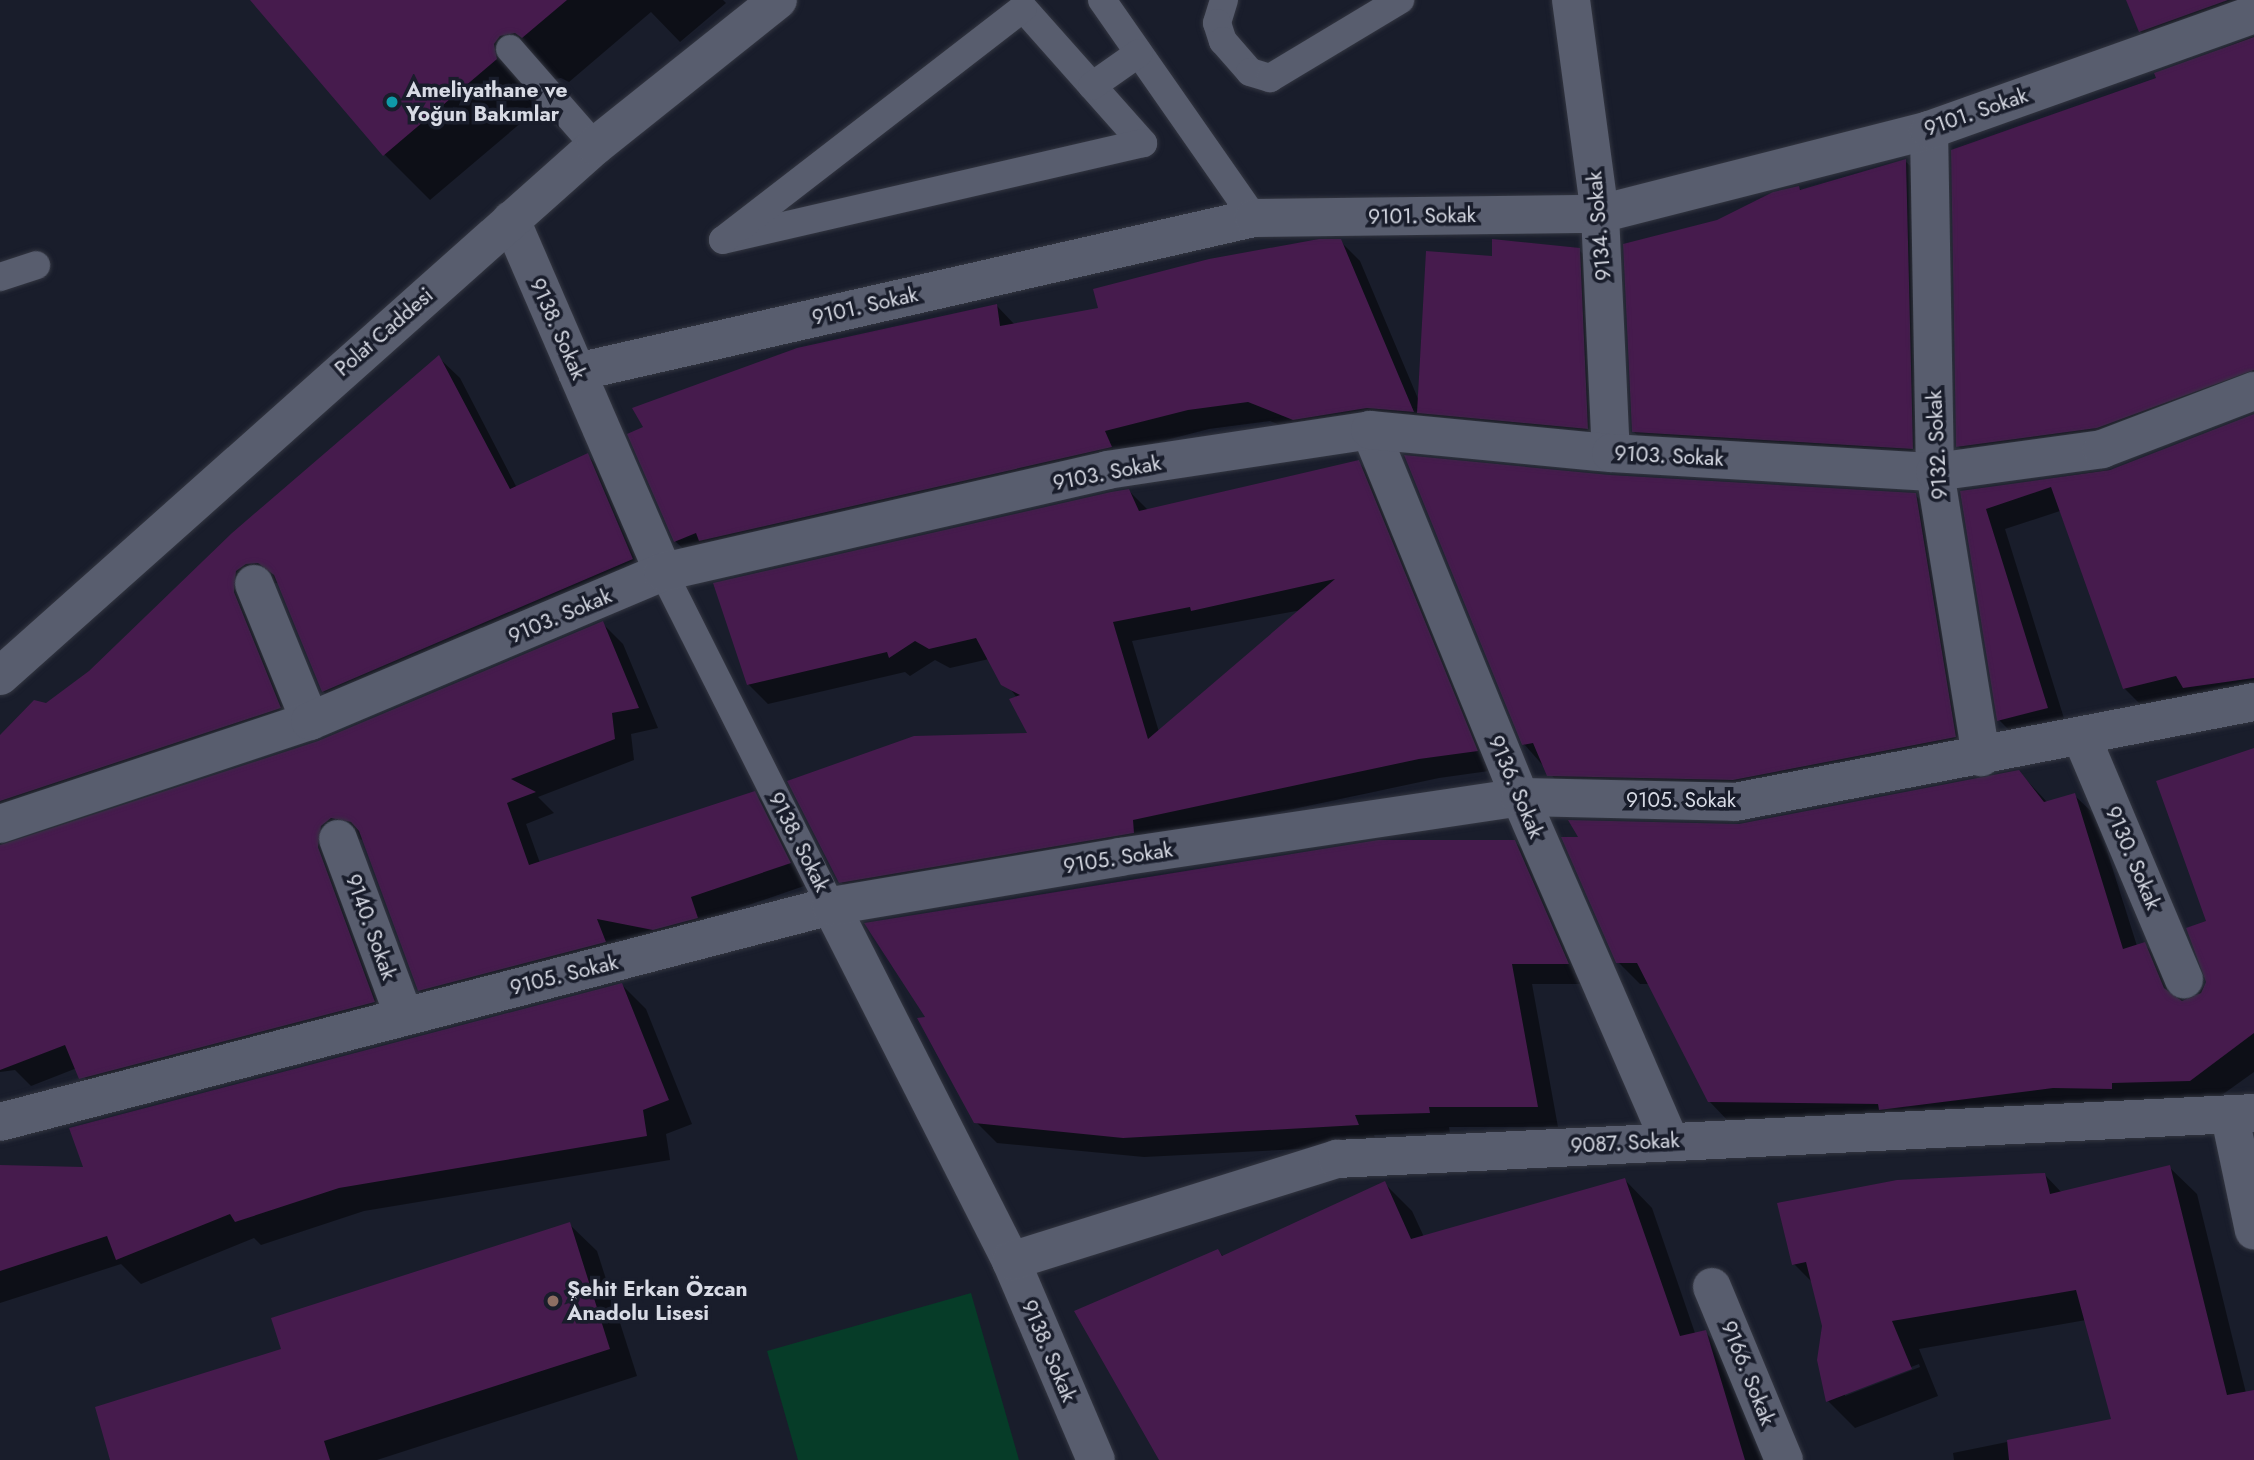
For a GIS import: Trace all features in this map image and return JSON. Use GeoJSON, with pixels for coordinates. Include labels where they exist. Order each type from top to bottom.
{"type":"FeatureCollection","features":[{"type":"Feature","properties":{"kind":"street","name":"Polat Caddesi"},"geometry":{"type":"LineString","coordinates":[[0,676],[595,146],[778,0]]}},
{"type":"Feature","properties":{"kind":"street","name":"9134. Sokak"},"geometry":{"type":"LineString","coordinates":[[1571,0],[1600,214],[1611,453]]}},
{"type":"Feature","properties":{"kind":"street","name":"9101. Sokak"},"geometry":{"type":"LineString","coordinates":[[577,372],[1254,218],[1600,214],[1929,130],[2254,14]]}},
{"type":"Feature","properties":{"kind":"street","name":"9132. Sokak"},"geometry":{"type":"LineString","coordinates":[[1929,130],[1935,472],[1981,757]]}},
{"type":"Feature","properties":{"kind":"street","name":"9138. Sokak"},"geometry":{"type":"LineString","coordinates":[[511,220],[663,572]]}},
{"type":"Feature","properties":{"kind":"street","name":"9103. Sokak"},"geometry":{"type":"LineString","coordinates":[[0,824],[310,721],[663,572],[1107,470],[1370,430],[1611,453],[1935,472],[2102,449],[2249,387]]}},
{"type":"Feature","properties":{"kind":"street","name":"9136. Sokak"},"geometry":{"type":"LineString","coordinates":[[1370,430],[1520,797],[1669,1140]]}},
{"type":"Feature","properties":{"kind":"street"},"geometry":{"type":"LineString","coordinates":[[254,584],[310,721]]}},
{"type":"Feature","properties":{"kind":"street","name":"9105. Sokak"},"geometry":{"type":"LineString","coordinates":[[0,1122],[831,906],[1120,857],[1520,797],[1735,802],[2082,738],[2254,702]]}},
{"type":"Feature","properties":{"kind":"street","name":"9130. Sokak"},"geometry":{"type":"LineString","coordinates":[[2082,738],[2184,979]]}},
{"type":"Feature","properties":{"kind":"street","name":"9140. Sokak"},"geometry":{"type":"LineString","coordinates":[[338,839],[404,1016]]}},
{"type":"Feature","properties":{"kind":"street","name":"9138. Sokak"},"geometry":{"type":"LineString","coordinates":[[831,906],[1011,1261],[1096,1460]]}},
{"type":"Feature","properties":{"kind":"street"},"geometry":{"type":"LineString","coordinates":[[2242,1115],[2254,1231]]}},
{"type":"Feature","properties":{"kind":"street","name":"9087. Sokak"},"geometry":{"type":"LineString","coordinates":[[1011,1261],[1337,1159],[1669,1140],[2242,1115]]}},
{"type":"Feature","properties":{"kind":"street","name":"9166. Sokak"},"geometry":{"type":"LineString","coordinates":[[1712,1287],[1784,1460]]}},
{"type":"Feature","properties":{"kind":"lane"},"geometry":{"type":"LineString","coordinates":[[1102,0],[1254,218]]}},
{"type":"Feature","properties":{"kind":"lane"},"geometry":{"type":"LineString","coordinates":[[1224,0],[1217,23],[1223,41],[1250,72],[1270,78],[1400,0]]}},
{"type":"Feature","properties":{"kind":"lane"},"geometry":{"type":"LineString","coordinates":[[1023,8],[1092,86],[1143,143],[723,240],[1023,8]]}},
{"type":"Feature","properties":{"kind":"lane"},"geometry":{"type":"LineString","coordinates":[[510,49],[595,146]]}},
{"type":"Feature","properties":{"kind":"lane"},"geometry":{"type":"LineString","coordinates":[[1092,86],[1139,53]]}},
{"type":"Feature","properties":{"kind":"lane"},"geometry":{"type":"LineString","coordinates":[[0,276],[36,265]]}},
{"type":"Feature","properties":{"kind":"lane","name":"9138. Sokak"},"geometry":{"type":"LineString","coordinates":[[663,572],[831,906]]}},
{"type":"Feature","properties":{"kind":"green space"},"geometry":{"type":"Polygon","coordinates":[[[971,1293],[1019,1460],[798,1460],[767,1351],[971,1293]]]}},
{"type":"Feature","properties":{"kind":"building","name":"Ameliyathane ve Yoğun Bakımlar"},"geometry":{"type":"Polygon","coordinates":[[[250,0],[567,0],[522,38],[515,33],[500,36],[494,44],[497,59],[383,156],[250,0]]]}},
{"type":"Feature","properties":{"kind":"building"},"geometry":{"type":"Polygon","coordinates":[[[2126,0],[2228,0],[2139,32],[2126,0]]]}},
{"type":"Feature","properties":{"kind":"building"},"geometry":{"type":"Polygon","coordinates":[[[2254,37],[2254,370],[2097,428],[1956,447],[1951,150],[2156,78],[2154,73],[2254,37]]]}},
{"type":"Feature","properties":{"kind":"building"},"geometry":{"type":"Polygon","coordinates":[[[1906,159],[1913,449],[1632,432],[1623,244],[1717,220],[1773,192],[1799,186],[1800,190],[1906,159]]]}},
{"type":"Feature","properties":{"kind":"building"},"geometry":{"type":"Polygon","coordinates":[[[1319,239],[1341,239],[1414,412],[1367,408],[1293,420],[1248,402],[1188,410],[1105,431],[1112,447],[699,541],[696,533],[674,542],[627,434],[643,427],[632,408],[797,348],[997,304],[1000,326],[1098,308],[1093,289],[1209,259],[1319,239]]]}},
{"type":"Feature","properties":{"kind":"building"},"geometry":{"type":"Polygon","coordinates":[[[1492,239],[1580,248],[1588,429],[1417,413],[1426,251],[1492,256],[1492,239]]]}},
{"type":"Feature","properties":{"kind":"building"},"geometry":{"type":"Polygon","coordinates":[[[439,355],[510,489],[588,453],[633,559],[322,692],[274,575],[258,563],[246,564],[236,571],[234,592],[281,708],[0,801],[0,735],[34,700],[46,703],[89,671],[232,533],[439,355]]]}},
{"type":"Feature","properties":{"kind":"building"},"geometry":{"type":"Polygon","coordinates":[[[2254,414],[2254,678],[2183,688],[2176,676],[2123,689],[2051,487],[1986,509],[2048,708],[1997,721],[1960,491],[2110,470],[2254,414]]]}},
{"type":"Feature","properties":{"kind":"building"},"geometry":{"type":"Polygon","coordinates":[[[1404,455],[1610,475],[1916,493],[1956,737],[1733,780],[1547,776],[1533,743],[1522,745],[1404,455]]]}},
{"type":"Feature","properties":{"kind":"building"},"geometry":{"type":"Polygon","coordinates":[[[1359,460],[1478,751],[1419,759],[1133,820],[1134,833],[839,883],[787,781],[914,736],[1027,733],[1009,699],[1020,695],[1001,685],[976,638],[929,649],[915,641],[889,658],[887,652],[747,685],[713,583],[1111,492],[1129,489],[1139,511],[1359,460]],[[1335,579],[1191,611],[1190,607],[1113,622],[1148,739],[1335,579]]]}},
{"type":"Feature","properties":{"kind":"building"},"geometry":{"type":"Polygon","coordinates":[[[603,621],[639,708],[612,713],[615,739],[511,779],[536,792],[507,803],[529,865],[755,791],[791,863],[691,897],[698,918],[653,930],[597,919],[606,942],[418,991],[359,831],[351,822],[331,818],[321,826],[318,847],[375,1002],[79,1079],[65,1045],[0,1070],[0,845],[318,741],[603,621]]]}},
{"type":"Feature","properties":{"kind":"building"},"geometry":{"type":"Polygon","coordinates":[[[2254,748],[2254,1033],[2190,1081],[2112,1083],[2112,1089],[2053,1088],[1879,1110],[1878,1104],[1708,1102],[1637,963],[1616,963],[1561,837],[1578,837],[1568,820],[1739,824],[2019,770],[2044,802],[2075,793],[2123,949],[2145,942],[2164,988],[2182,1001],[2201,993],[2206,982],[2186,928],[2206,921],[2156,781],[2254,748]]]}},
{"type":"Feature","properties":{"kind":"building"},"geometry":{"type":"Polygon","coordinates":[[[1378,840],[1515,840],[1569,964],[1512,964],[1538,1107],[1429,1107],[1430,1113],[1355,1115],[1359,1125],[1123,1138],[974,1123],[917,1018],[925,1017],[864,923],[1378,840]]]}},
{"type":"Feature","properties":{"kind":"building"},"geometry":{"type":"Polygon","coordinates":[[[622,983],[669,1100],[643,1110],[647,1136],[339,1188],[235,1222],[230,1214],[116,1260],[107,1236],[0,1271],[0,1165],[83,1167],[69,1128],[622,983]]]}},
{"type":"Feature","properties":{"kind":"building"},"geometry":{"type":"Polygon","coordinates":[[[2170,1165],[2227,1395],[2254,1390],[2254,1460],[2009,1460],[2007,1440],[2111,1419],[2076,1290],[1892,1321],[1912,1369],[1826,1402],[1817,1360],[1822,1326],[1806,1262],[1792,1265],[1777,1203],[1897,1180],[2045,1173],[2050,1194],[2170,1165]]]}},
{"type":"Feature","properties":{"kind":"building"},"geometry":{"type":"Polygon","coordinates":[[[1625,1178],[1680,1336],[1706,1330],[1745,1460],[1159,1460],[1074,1311],[1218,1249],[1222,1256],[1385,1181],[1411,1239],[1625,1178]]]}},
{"type":"Feature","properties":{"kind":"building"},"geometry":{"type":"Polygon","coordinates":[[[570,1222],[610,1349],[324,1441],[330,1460],[110,1460],[95,1407],[281,1349],[271,1318],[570,1222]]]}},
{"type":"Feature","properties":{"kind":"place","name":"Ameliyathane ve Yoğun Bakımlar"},"geometry":{"type":"Point","coordinates":[392,102]}},
{"type":"Feature","properties":{"kind":"place","name":"Şehit Erkan Özcan Anadolu Lisesi"},"geometry":{"type":"Point","coordinates":[553,1301]}}]}
